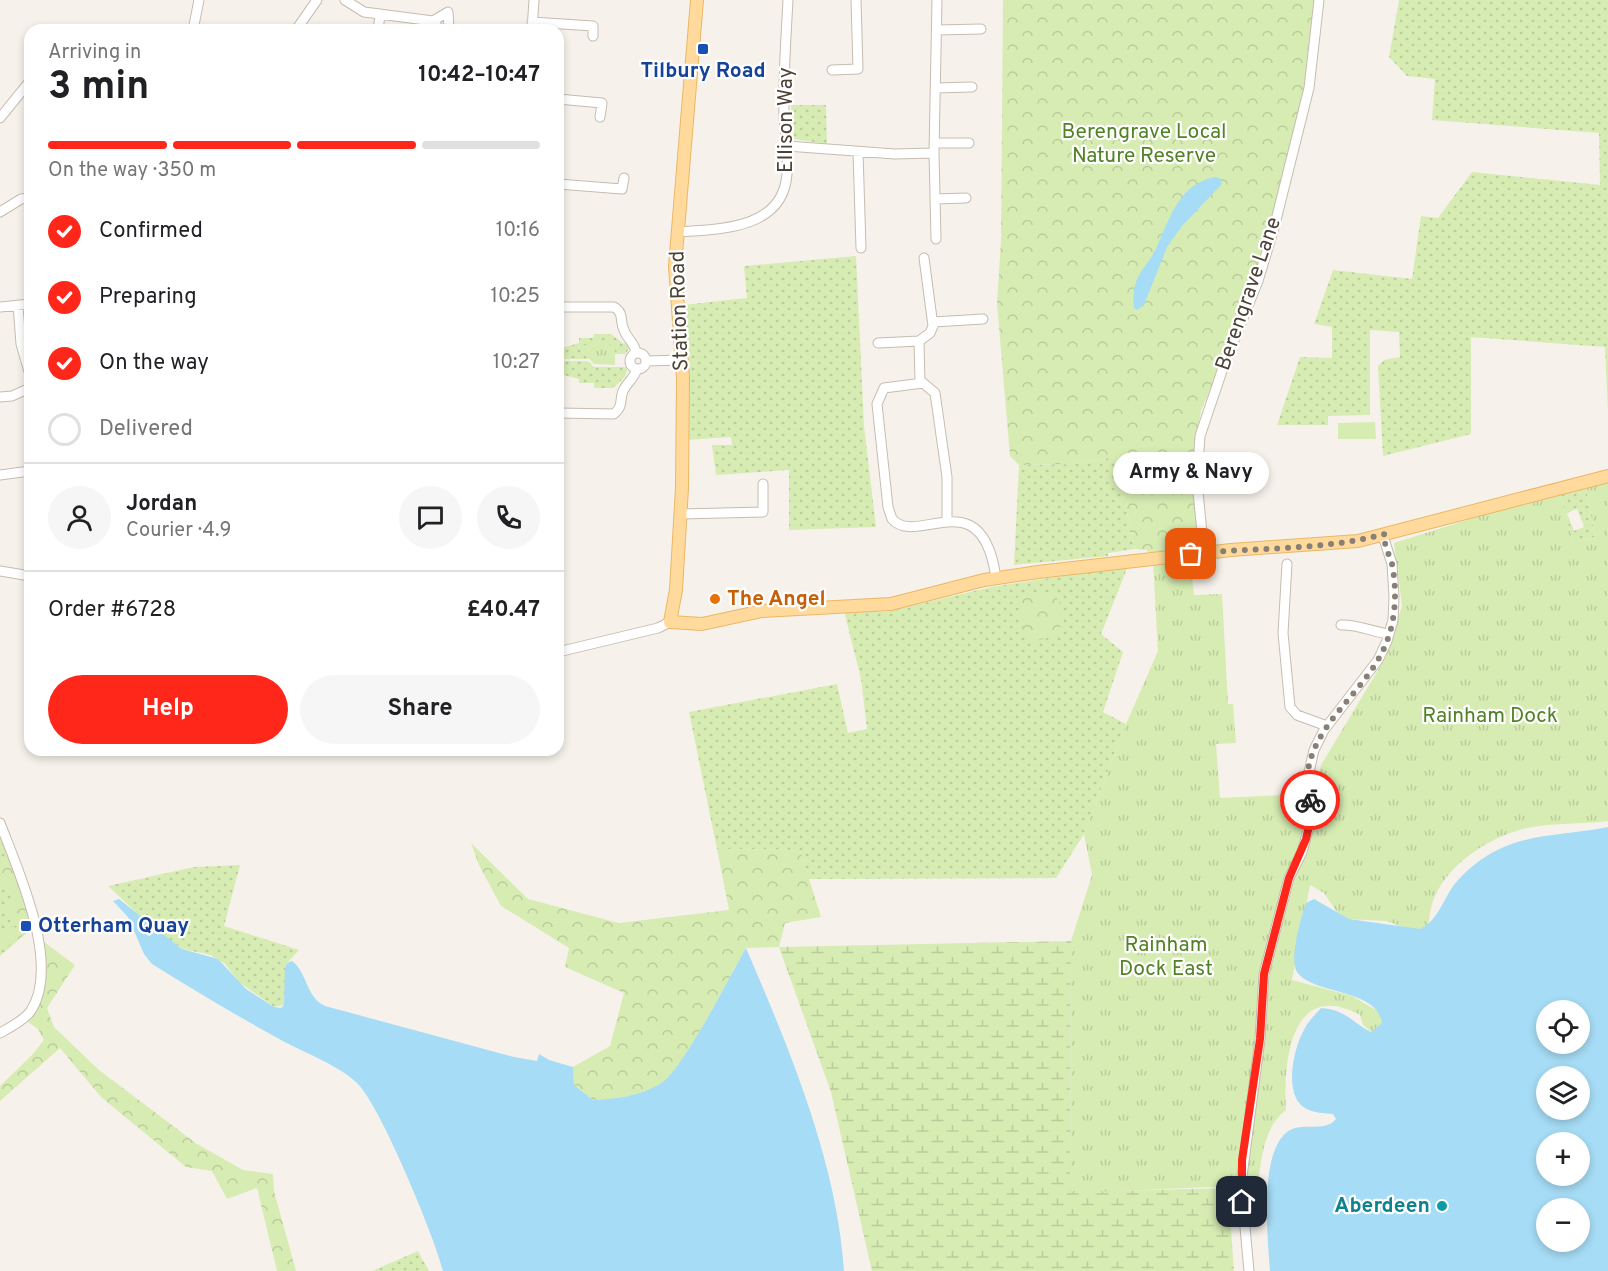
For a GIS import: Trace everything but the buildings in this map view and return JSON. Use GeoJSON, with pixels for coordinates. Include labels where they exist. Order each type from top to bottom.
{"type":"FeatureCollection","features":[{"type":"Feature","properties":{"kind":"main road","name":"Station Road"},"geometry":{"type":"LineString","coordinates":[[670,622],[676,591],[681,514],[682,360],[675,266],[697,0]]}},
{"type":"Feature","properties":{"kind":"main road"},"geometry":{"type":"LineString","coordinates":[[670,622],[702,624],[762,610],[891,604],[996,578],[1204,552],[1358,541],[1608,476]]}},
{"type":"Feature","properties":{"kind":"street"},"geometry":{"type":"LineString","coordinates":[[194,24],[199,0]]}},
{"type":"Feature","properties":{"kind":"street"},"geometry":{"type":"LineString","coordinates":[[300,24],[317,0]]}},
{"type":"Feature","properties":{"kind":"street"},"geometry":{"type":"LineString","coordinates":[[345,0],[357,9],[380,15],[433,21],[448,12],[449,24]]}},
{"type":"Feature","properties":{"kind":"street"},"geometry":{"type":"LineString","coordinates":[[532,24],[534,0]]}},
{"type":"Feature","properties":{"kind":"street","name":"Ellison Way"},"geometry":{"type":"LineString","coordinates":[[678,232],[744,226],[761,218],[784,192],[787,176],[784,72],[788,0]]}},
{"type":"Feature","properties":{"kind":"street"},"geometry":{"type":"LineString","coordinates":[[832,70],[858,69],[856,0]]}},
{"type":"Feature","properties":{"kind":"street"},"geometry":{"type":"LineString","coordinates":[[936,239],[934,148],[937,0]]}},
{"type":"Feature","properties":{"kind":"street","name":"Berengrave Lane"},"geometry":{"type":"LineString","coordinates":[[1204,552],[1197,478],[1200,436],[1224,365],[1258,281],[1274,228],[1309,88],[1319,0]]}},
{"type":"Feature","properties":{"kind":"street"},"geometry":{"type":"LineString","coordinates":[[379,24],[380,15]]}},
{"type":"Feature","properties":{"kind":"street"},"geometry":{"type":"LineString","coordinates":[[937,30],[978,29],[973,18]]}},
{"type":"Feature","properties":{"kind":"street"},"geometry":{"type":"LineString","coordinates":[[564,26],[593,26],[592,36]]}},
{"type":"Feature","properties":{"kind":"street"},"geometry":{"type":"LineString","coordinates":[[936,88],[972,87]]}},
{"type":"Feature","properties":{"kind":"street"},"geometry":{"type":"LineString","coordinates":[[0,117],[24,88]]}},
{"type":"Feature","properties":{"kind":"street"},"geometry":{"type":"LineString","coordinates":[[564,100],[602,103],[600,117]]}},
{"type":"Feature","properties":{"kind":"street"},"geometry":{"type":"LineString","coordinates":[[787,146],[858,152],[934,148],[969,143]]}},
{"type":"Feature","properties":{"kind":"street"},"geometry":{"type":"LineString","coordinates":[[858,152],[861,248]]}},
{"type":"Feature","properties":{"kind":"street"},"geometry":{"type":"LineString","coordinates":[[564,184],[622,189],[624,178]]}},
{"type":"Feature","properties":{"kind":"street"},"geometry":{"type":"LineString","coordinates":[[935,199],[966,198]]}},
{"type":"Feature","properties":{"kind":"street"},"geometry":{"type":"LineString","coordinates":[[0,212],[24,199]]}},
{"type":"Feature","properties":{"kind":"street"},"geometry":{"type":"LineString","coordinates":[[879,343],[919,341],[930,333],[933,322],[924,258]]}},
{"type":"Feature","properties":{"kind":"street"},"geometry":{"type":"LineString","coordinates":[[0,307],[24,304]]}},
{"type":"Feature","properties":{"kind":"street"},"geometry":{"type":"LineString","coordinates":[[18,305],[24,361]]}},
{"type":"Feature","properties":{"kind":"street"},"geometry":{"type":"LineString","coordinates":[[564,307],[614,308],[622,316],[624,330],[634,342],[636,352],[630,360],[633,367],[637,369]]}},
{"type":"Feature","properties":{"kind":"street"},"geometry":{"type":"LineString","coordinates":[[933,322],[983,319]]}},
{"type":"Feature","properties":{"kind":"street"},"geometry":{"type":"LineString","coordinates":[[919,341],[920,383]]}},
{"type":"Feature","properties":{"kind":"street"},"geometry":{"type":"LineString","coordinates":[[636,352],[644,354],[647,361],[644,367],[637,369]]}},
{"type":"Feature","properties":{"kind":"street"},"geometry":{"type":"LineString","coordinates":[[647,361],[682,360]]}},
{"type":"Feature","properties":{"kind":"street"},"geometry":{"type":"LineString","coordinates":[[564,413],[615,414],[622,406],[623,391],[634,380],[637,369]]}},
{"type":"Feature","properties":{"kind":"street"},"geometry":{"type":"LineString","coordinates":[[947,521],[947,477],[935,393],[929,385],[920,383],[884,388],[877,404],[888,508],[894,521],[905,527],[947,521],[963,524],[982,536],[990,551],[996,578]]}},
{"type":"Feature","properties":{"kind":"street"},"geometry":{"type":"LineString","coordinates":[[0,397],[12,396],[24,391]]}},
{"type":"Feature","properties":{"kind":"street"},"geometry":{"type":"LineString","coordinates":[[0,475],[24,472]]}},
{"type":"Feature","properties":{"kind":"street"},"geometry":{"type":"LineString","coordinates":[[681,514],[763,512],[763,484]]}},
{"type":"Feature","properties":{"kind":"street"},"geometry":{"type":"LineString","coordinates":[[1249,1271],[1240,1184],[1260,1039],[1264,974],[1289,878],[1302,852],[1310,827],[1311,804],[1307,776],[1316,746],[1327,726],[1378,660],[1389,634],[1394,597],[1392,564],[1384,540],[1385,534]]}},
{"type":"Feature","properties":{"kind":"street"},"geometry":{"type":"LineString","coordinates":[[1287,564],[1283,633],[1290,707],[1297,715],[1327,726]]}},
{"type":"Feature","properties":{"kind":"street"},"geometry":{"type":"LineString","coordinates":[[1,569],[24,575]]}},
{"type":"Feature","properties":{"kind":"street"},"geometry":{"type":"LineString","coordinates":[[564,651],[648,631],[670,622]]}},
{"type":"Feature","properties":{"kind":"street"},"geometry":{"type":"LineString","coordinates":[[1341,625],[1356,624],[1368,630],[1389,634]]}},
{"type":"Feature","properties":{"kind":"street"},"geometry":{"type":"LineString","coordinates":[[0,823],[28,895],[42,984],[28,1014],[0,1033]]}},
{"type":"Feature","properties":{"kind":"green space","name":"Berengrave Local Nature Reserve"},"geometry":{"type":"Polygon","coordinates":[[[1003,0],[1315,0],[1305,85],[1265,248],[1238,323],[1201,411],[1194,452],[1192,490],[1197,517],[1194,547],[1148,553],[1147,550],[1135,549],[1115,457],[1074,464],[1019,465],[1010,456],[997,303],[1001,240],[1003,0]]]}},
{"type":"Feature","properties":{"kind":"green space"},"geometry":{"type":"Polygon","coordinates":[[[1399,0],[1608,0],[1608,411],[1605,347],[1471,337],[1471,434],[1383,456],[1378,366],[1384,360],[1400,357],[1399,332],[1370,330],[1370,415],[1328,416],[1328,425],[1277,425],[1300,357],[1332,358],[1332,327],[1314,324],[1333,270],[1412,279],[1421,216],[1438,218],[1472,172],[1600,185],[1599,133],[1432,120],[1435,79],[1407,76],[1389,57],[1399,0]]]}},
{"type":"Feature","properties":{"kind":"green space"},"geometry":{"type":"Polygon","coordinates":[[[791,105],[826,105],[827,144],[794,139],[791,105]]]}},
{"type":"Feature","properties":{"kind":"green space"},"geometry":{"type":"Polygon","coordinates":[[[856,256],[864,426],[876,527],[789,530],[789,470],[716,475],[712,445],[732,445],[731,437],[685,440],[683,305],[747,298],[744,266],[856,256]]]}},
{"type":"Feature","properties":{"kind":"green space"},"geometry":{"type":"Polygon","coordinates":[[[594,334],[611,334],[624,344],[627,341],[629,349],[625,354],[615,354],[614,350],[589,341],[589,345],[578,347],[589,359],[564,359],[564,347],[579,343],[579,338],[593,338],[594,334]]]}},
{"type":"Feature","properties":{"kind":"green space"},"geometry":{"type":"Polygon","coordinates":[[[589,341],[606,341],[615,350],[615,365],[594,364],[578,347],[588,344],[589,341]]]}},
{"type":"Feature","properties":{"kind":"green space"},"geometry":{"type":"Polygon","coordinates":[[[564,361],[588,361],[594,367],[626,367],[627,370],[625,377],[613,388],[594,388],[594,383],[579,383],[579,379],[564,375],[564,361]]]}},
{"type":"Feature","properties":{"kind":"green space"},"geometry":{"type":"Polygon","coordinates":[[[1375,422],[1376,439],[1338,439],[1338,423],[1375,422]]]}},
{"type":"Feature","properties":{"kind":"green space"},"geometry":{"type":"Polygon","coordinates":[[[1115,457],[1135,549],[1108,553],[1108,556],[1014,565],[1019,465],[1074,464],[1115,457]]]}},
{"type":"Feature","properties":{"kind":"green space"},"geometry":{"type":"Polygon","coordinates":[[[1608,481],[1608,821],[1524,829],[1478,849],[1453,870],[1443,883],[1432,904],[1427,928],[1415,932],[1387,921],[1347,919],[1337,912],[1324,893],[1310,885],[1292,980],[1352,996],[1386,1016],[1386,1025],[1372,1032],[1363,1025],[1360,1015],[1337,1006],[1319,1007],[1305,1016],[1296,1031],[1290,1049],[1285,1091],[1286,1110],[1268,1134],[1262,1154],[1258,1185],[1070,1193],[1071,941],[1092,875],[1084,834],[1126,724],[1158,651],[1153,562],[1190,558],[1194,595],[1222,594],[1228,704],[1233,704],[1236,743],[1216,744],[1220,798],[1307,794],[1316,791],[1321,765],[1383,662],[1402,606],[1394,543],[1559,491],[1573,542],[1595,537],[1586,487],[1608,481]]]}},
{"type":"Feature","properties":{"kind":"green space"},"geometry":{"type":"Polygon","coordinates":[[[1586,487],[1595,537],[1573,542],[1559,491],[1586,487]],[[1577,509],[1567,513],[1574,531],[1584,527],[1577,509]]]}},
{"type":"Feature","properties":{"kind":"green space"},"geometry":{"type":"Polygon","coordinates":[[[1128,566],[1101,634],[1123,652],[1103,712],[1126,724],[1084,834],[1056,878],[809,879],[800,850],[717,849],[689,712],[837,684],[848,733],[867,729],[861,679],[844,611],[886,612],[991,587],[1128,566]]]}},
{"type":"Feature","properties":{"kind":"green space"},"geometry":{"type":"Polygon","coordinates":[[[1053,591],[1061,606],[1060,634],[1026,644],[1017,597],[1053,591]]]}},
{"type":"Feature","properties":{"kind":"green space"},"geometry":{"type":"Polygon","coordinates":[[[3,836],[9,844],[30,926],[29,931],[0,952],[0,934],[8,925],[20,929],[21,923],[14,918],[9,920],[5,915],[9,902],[18,902],[15,892],[10,893],[1,880],[0,866],[7,865],[0,837],[3,836]]]}},
{"type":"Feature","properties":{"kind":"green space"},"geometry":{"type":"Polygon","coordinates":[[[0,837],[30,926],[29,931],[0,956],[0,837]]]}},
{"type":"Feature","properties":{"kind":"green space"},"geometry":{"type":"Polygon","coordinates":[[[471,843],[528,899],[619,923],[729,910],[717,849],[800,850],[821,917],[785,923],[779,947],[746,948],[692,1043],[669,1077],[660,1085],[627,1096],[593,1100],[574,1085],[573,1067],[610,1046],[624,993],[565,967],[569,948],[501,906],[479,865],[471,843]]]}},
{"type":"Feature","properties":{"kind":"green space"},"geometry":{"type":"Polygon","coordinates":[[[240,865],[224,926],[299,950],[287,963],[284,1005],[274,1007],[239,982],[225,964],[211,955],[183,949],[155,930],[108,886],[194,867],[240,865]]]}},
{"type":"Feature","properties":{"kind":"green space"},"geometry":{"type":"Polygon","coordinates":[[[43,941],[75,965],[47,1008],[54,1027],[99,1070],[197,1144],[243,1170],[273,1174],[274,1191],[296,1271],[277,1271],[257,1188],[227,1199],[212,1171],[186,1167],[101,1097],[60,1048],[0,1101],[0,1086],[44,1040],[38,1029],[28,1022],[45,989],[43,941]]]}},
{"type":"Feature","properties":{"kind":"green space"},"geometry":{"type":"Polygon","coordinates":[[[1071,941],[1070,1192],[1228,1188],[1234,1271],[872,1271],[831,1092],[779,947],[1071,941]]]}},
{"type":"Feature","properties":{"kind":"green space"},"geometry":{"type":"Polygon","coordinates":[[[418,1251],[429,1271],[372,1271],[418,1251]]]}},
{"type":"Feature","properties":{"kind":"water"},"geometry":{"type":"Polygon","coordinates":[[[1215,177],[1222,179],[1221,185],[1182,226],[1167,247],[1144,305],[1137,310],[1134,308],[1134,296],[1137,279],[1153,253],[1178,202],[1193,186],[1215,177]]]}},
{"type":"Feature","properties":{"kind":"water"},"geometry":{"type":"Polygon","coordinates":[[[1608,827],[1608,1271],[1270,1271],[1267,1194],[1274,1153],[1281,1138],[1292,1129],[1327,1125],[1336,1119],[1333,1114],[1309,1110],[1302,1106],[1293,1090],[1292,1068],[1300,1037],[1321,1008],[1337,1011],[1371,1032],[1382,1023],[1378,1012],[1369,1004],[1316,985],[1297,972],[1295,949],[1306,903],[1314,899],[1349,919],[1420,929],[1432,920],[1454,885],[1476,863],[1511,844],[1608,827]]]}},
{"type":"Feature","properties":{"kind":"water"},"geometry":{"type":"Polygon","coordinates":[[[119,899],[182,949],[218,959],[246,989],[274,1007],[281,1008],[284,1005],[285,970],[287,963],[292,961],[318,1002],[325,1006],[514,1057],[537,1061],[539,1054],[549,1060],[573,1067],[574,1085],[593,1100],[636,1094],[660,1084],[669,1076],[718,1000],[746,948],[794,1065],[821,1147],[840,1230],[844,1271],[443,1271],[418,1202],[392,1142],[366,1095],[356,1082],[330,1064],[265,1031],[152,964],[144,954],[128,917],[113,901],[119,899]]]}},
{"type":"Feature","properties":{"kind":"way so far"},"geometry":{"type":"LineString","coordinates":[[1191,554],[1251,548],[1322,545],[1358,541],[1385,534],[1386,551],[1392,564],[1393,620],[1378,660],[1318,741],[1307,776],[1310,800]]}},
{"type":"Feature","properties":{"kind":"place","name":"Tilbury Road"},"geometry":{"type":"Point","coordinates":[703,49]}},
{"type":"Feature","properties":{"kind":"place","name":"Army & Navy"},"geometry":{"type":"Point","coordinates":[1191,554]}},
{"type":"Feature","properties":{"kind":"place","name":"The Angel"},"geometry":{"type":"Point","coordinates":[715,599]}},
{"type":"Feature","properties":{"kind":"place","name":"Otterham Quay"},"geometry":{"type":"Point","coordinates":[26,926]}},
{"type":"Feature","properties":{"kind":"place","name":"Aberdeen"},"geometry":{"type":"Point","coordinates":[1442,1206]}},
{"type":"Feature","properties":{"kind":"route"},"geometry":{"type":"LineString","coordinates":[[1242,1202],[1240,1184],[1242,1160],[1260,1039],[1264,974],[1289,878],[1302,852],[1310,827],[1310,800]]}},
{"type":"Feature","properties":{"kind":"park label","name":"Rainham Dock"},"geometry":{"type":"Point","coordinates":[1490,716]}},
{"type":"Feature","properties":{"kind":"park label","name":"Rainham Dock East"},"geometry":{"type":"Point","coordinates":[1166,957]}}]}
